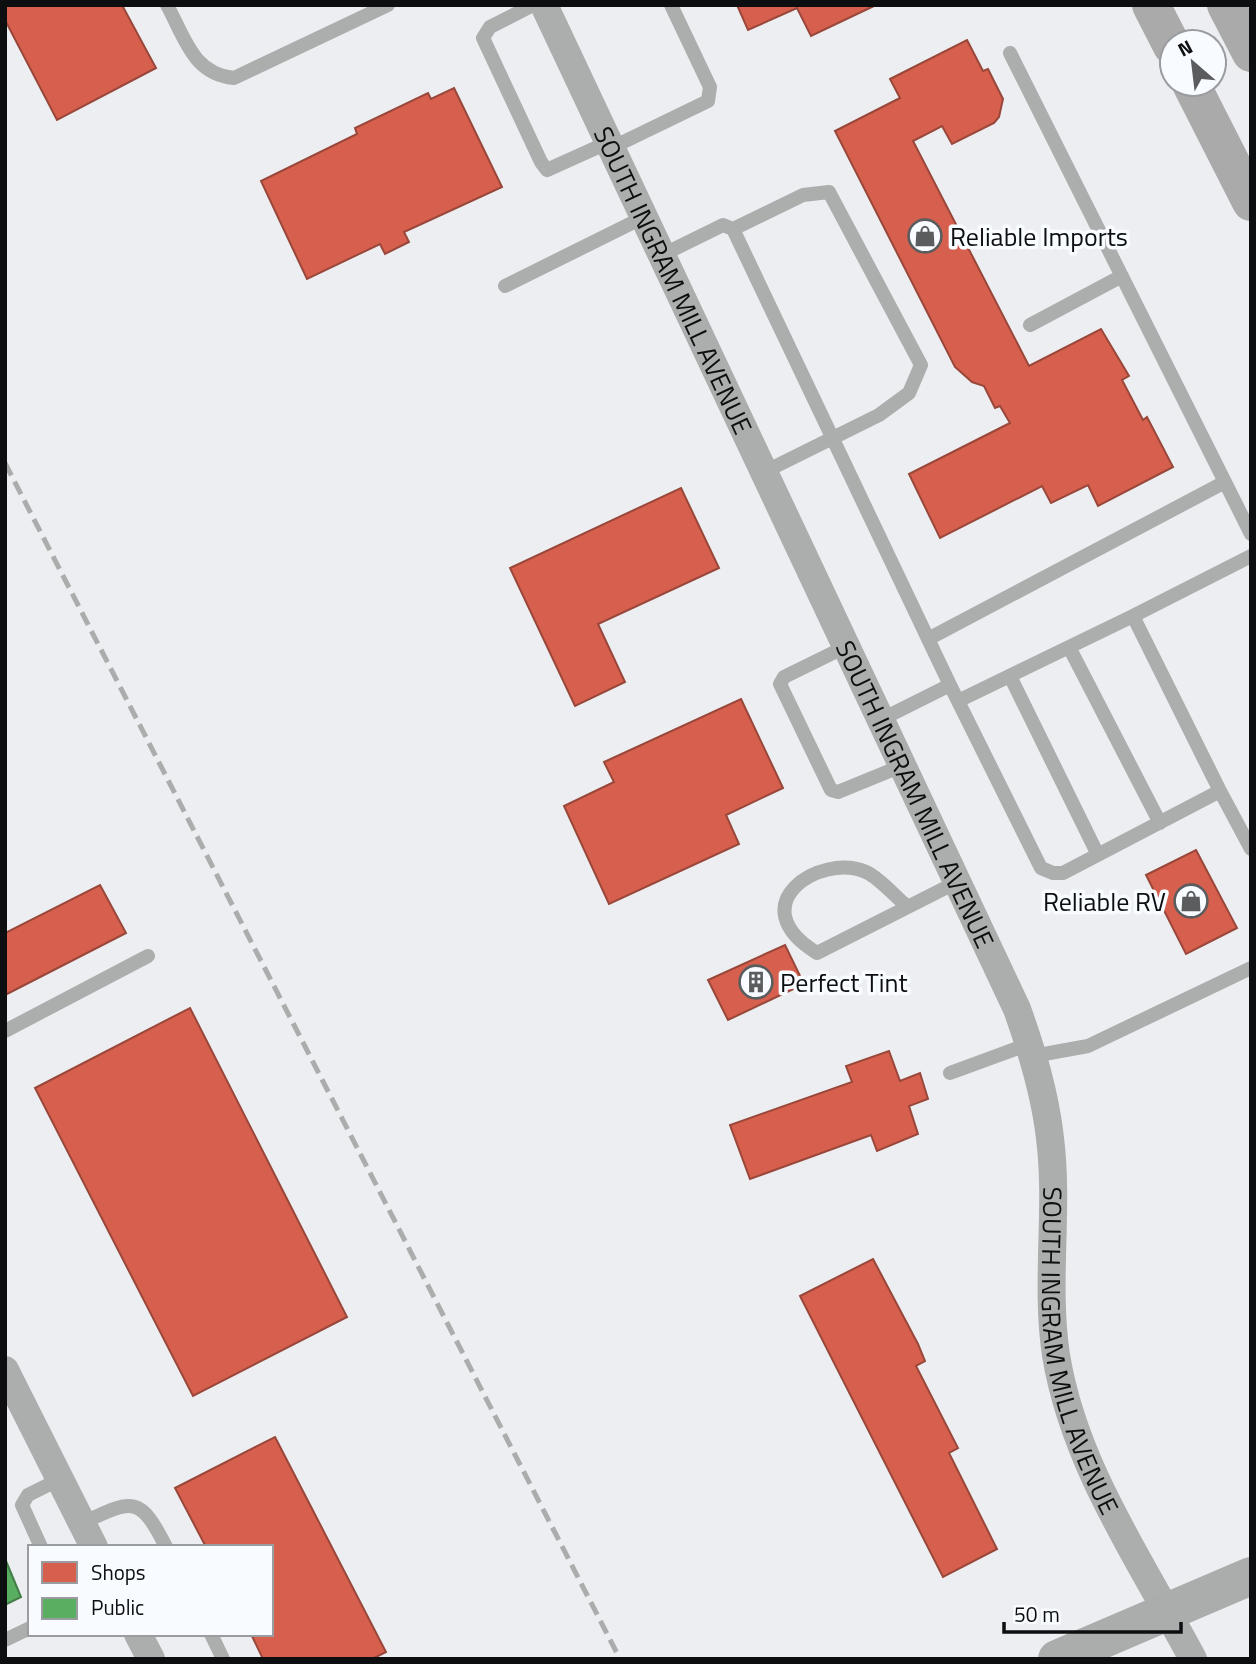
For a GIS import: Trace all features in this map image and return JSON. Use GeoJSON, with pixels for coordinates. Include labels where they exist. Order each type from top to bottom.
{"type":"FeatureCollection","features":[{"type":"Feature","properties":{"kind":"highway"},"geometry":{"type":"LineString","coordinates":[[1151,5],[1163,28]]}},
{"type":"Feature","properties":{"kind":"highway"},"geometry":{"type":"LineString","coordinates":[[1226,5],[1251,53]]}},
{"type":"Feature","properties":{"kind":"highway"},"geometry":{"type":"LineString","coordinates":[[1198,98],[1251,202]]}},
{"type":"Feature","properties":{"kind":"street","name":"SOUTH INGRAM MILL AVENUE"},"geometry":{"type":"LineString","coordinates":[[544,5],[1013,998],[1031,1050],[1051,1139],[1051,1316],[1064,1394],[1092,1473],[1193,1659]]}},
{"type":"Feature","properties":{"kind":"street"},"geometry":{"type":"LineString","coordinates":[[5,1370],[88,1535]]}},
{"type":"Feature","properties":{"kind":"street"},"geometry":{"type":"LineString","coordinates":[[1057,1659],[1251,1576]]}},
{"type":"Feature","properties":{"kind":"street"},"geometry":{"type":"LineString","coordinates":[[139,1636],[151,1659]]}},
{"type":"Feature","properties":{"kind":"lane"},"geometry":{"type":"LineString","coordinates":[[167,5],[199,65],[217,77],[234,78],[388,5]]}},
{"type":"Feature","properties":{"kind":"lane"},"geometry":{"type":"LineString","coordinates":[[533,5],[490,27],[483,38],[547,170],[708,101],[710,87],[671,5]]}},
{"type":"Feature","properties":{"kind":"lane"},"geometry":{"type":"LineString","coordinates":[[1010,53],[1251,534]]}},
{"type":"Feature","properties":{"kind":"lane"},"geometry":{"type":"LineString","coordinates":[[662,255],[803,195],[829,192],[921,365],[909,393],[879,415],[764,472]]}},
{"type":"Feature","properties":{"kind":"lane"},"geometry":{"type":"LineString","coordinates":[[505,286],[644,217]]}},
{"type":"Feature","properties":{"kind":"lane"},"geometry":{"type":"LineString","coordinates":[[728,227],[1041,868],[1053,873],[1063,873],[1220,791]]}},
{"type":"Feature","properties":{"kind":"lane"},"geometry":{"type":"LineString","coordinates":[[1031,325],[1122,276]]}},
{"type":"Feature","properties":{"kind":"lane"},"geometry":{"type":"LineString","coordinates":[[928,639],[1224,482]]}},
{"type":"Feature","properties":{"kind":"lane"},"geometry":{"type":"LineString","coordinates":[[958,701],[1251,556]]}},
{"type":"Feature","properties":{"kind":"lane"},"geometry":{"type":"LineString","coordinates":[[1133,616],[1251,849]]}},
{"type":"Feature","properties":{"kind":"lane"},"geometry":{"type":"LineString","coordinates":[[847,646],[784,677],[780,684],[831,790],[838,792],[904,765]]}},
{"type":"Feature","properties":{"kind":"lane"},"geometry":{"type":"LineString","coordinates":[[1069,647],[1160,823]]}},
{"type":"Feature","properties":{"kind":"lane"},"geometry":{"type":"LineString","coordinates":[[1010,676],[1098,855]]}},
{"type":"Feature","properties":{"kind":"lane"},"geometry":{"type":"LineString","coordinates":[[882,719],[950,685]]}},
{"type":"Feature","properties":{"kind":"lane"},"geometry":{"type":"LineString","coordinates":[[908,907],[866,872],[844,868],[815,875],[799,884],[787,895],[783,907],[787,923],[803,944],[817,953],[908,907],[959,881]]}},
{"type":"Feature","properties":{"kind":"lane"},"geometry":{"type":"LineString","coordinates":[[5,1031],[148,956]]}},
{"type":"Feature","properties":{"kind":"lane"},"geometry":{"type":"LineString","coordinates":[[950,1073],[1031,1050],[1088,1046],[1251,968]]}},
{"type":"Feature","properties":{"kind":"lane"},"geometry":{"type":"LineString","coordinates":[[40,1545],[22,1505],[28,1495],[60,1479]]}},
{"type":"Feature","properties":{"kind":"lane"},"geometry":{"type":"LineString","coordinates":[[88,1535],[112,1508],[137,1506],[146,1511],[165,1545]]}},
{"type":"Feature","properties":{"kind":"lane"},"geometry":{"type":"LineString","coordinates":[[5,1640],[28,1629]]}},
{"type":"Feature","properties":{"kind":"lane"},"geometry":{"type":"LineString","coordinates":[[212,1636],[223,1659]]}},
{"type":"Feature","properties":{"kind":"building: Shops"},"geometry":{"type":"Polygon","coordinates":[[[5,5],[122,5],[156,68],[57,120],[5,20],[5,5]]]}},
{"type":"Feature","properties":{"kind":"building: Shops"},"geometry":{"type":"Polygon","coordinates":[[[737,5],[876,5],[811,36],[797,8],[748,30],[737,5]]]}},
{"type":"Feature","properties":{"kind":"building: Shops","name":"Reliable Imports"},"geometry":{"type":"Polygon","coordinates":[[[967,40],[983,71],[988,69],[1003,99],[999,117],[994,123],[952,144],[942,126],[913,141],[1029,366],[1101,329],[1129,376],[1122,380],[1143,420],[1147,417],[1173,467],[1098,506],[1088,485],[1051,503],[1042,486],[940,538],[909,474],[1010,423],[1000,406],[995,408],[984,386],[972,382],[955,367],[835,131],[900,98],[890,79],[967,40]]]}},
{"type":"Feature","properties":{"kind":"building: Shops"},"geometry":{"type":"Polygon","coordinates":[[[454,88],[502,187],[404,232],[409,242],[385,254],[380,244],[307,279],[261,181],[357,134],[355,128],[428,93],[431,99],[454,88]]]}},
{"type":"Feature","properties":{"kind":"building: Shops"},"geometry":{"type":"Polygon","coordinates":[[[681,488],[719,568],[598,624],[625,682],[575,706],[510,568],[681,488]]]}},
{"type":"Feature","properties":{"kind":"building: Shops"},"geometry":{"type":"Polygon","coordinates":[[[741,699],[783,788],[726,815],[739,844],[609,904],[564,806],[614,782],[604,762],[741,699]]]}},
{"type":"Feature","properties":{"kind":"building: Shops","name":"Reliable RV"},"geometry":{"type":"Polygon","coordinates":[[[1196,850],[1237,928],[1186,954],[1146,875],[1196,850]]]}},
{"type":"Feature","properties":{"kind":"building: Shops"},"geometry":{"type":"Polygon","coordinates":[[[100,885],[126,933],[5,995],[5,933],[100,885]]]}},
{"type":"Feature","properties":{"kind":"building: Shops","name":"Perfect Tint"},"geometry":{"type":"Polygon","coordinates":[[[785,945],[804,984],[728,1020],[708,980],[785,945]]]}},
{"type":"Feature","properties":{"kind":"building: Shops"},"geometry":{"type":"Polygon","coordinates":[[[190,1008],[347,1317],[193,1396],[35,1088],[190,1008]]]}},
{"type":"Feature","properties":{"kind":"building: Shops"},"geometry":{"type":"Polygon","coordinates":[[[889,1051],[900,1081],[920,1073],[928,1099],[909,1106],[918,1134],[877,1151],[871,1135],[750,1179],[730,1125],[852,1082],[846,1066],[889,1051]]]}},
{"type":"Feature","properties":{"kind":"building: Shops"},"geometry":{"type":"Polygon","coordinates":[[[873,1259],[918,1344],[925,1361],[916,1366],[958,1448],[949,1453],[997,1549],[943,1577],[800,1296],[873,1259]]]}},
{"type":"Feature","properties":{"kind":"building: Shops"},"geometry":{"type":"Polygon","coordinates":[[[275,1437],[386,1652],[372,1659],[263,1659],[252,1636],[273,1636],[273,1545],[205,1545],[175,1488],[275,1437]]]}},
{"type":"Feature","properties":{"kind":"building: Public"},"geometry":{"type":"Polygon","coordinates":[[[5,1561],[21,1597],[5,1605],[5,1561]]]}},
{"type":"Feature","properties":{"kind":"railway"},"geometry":{"type":"LineString","coordinates":[[5,463],[620,1659]]}},
{"type":"Feature","properties":{"kind":"place","name":"Reliable Imports"},"geometry":{"type":"Point","coordinates":[925,236]}},
{"type":"Feature","properties":{"kind":"place","name":"Reliable RV"},"geometry":{"type":"Point","coordinates":[1191,901]}},
{"type":"Feature","properties":{"kind":"place","name":"Perfect Tint"},"geometry":{"type":"Point","coordinates":[756,982]}}]}
